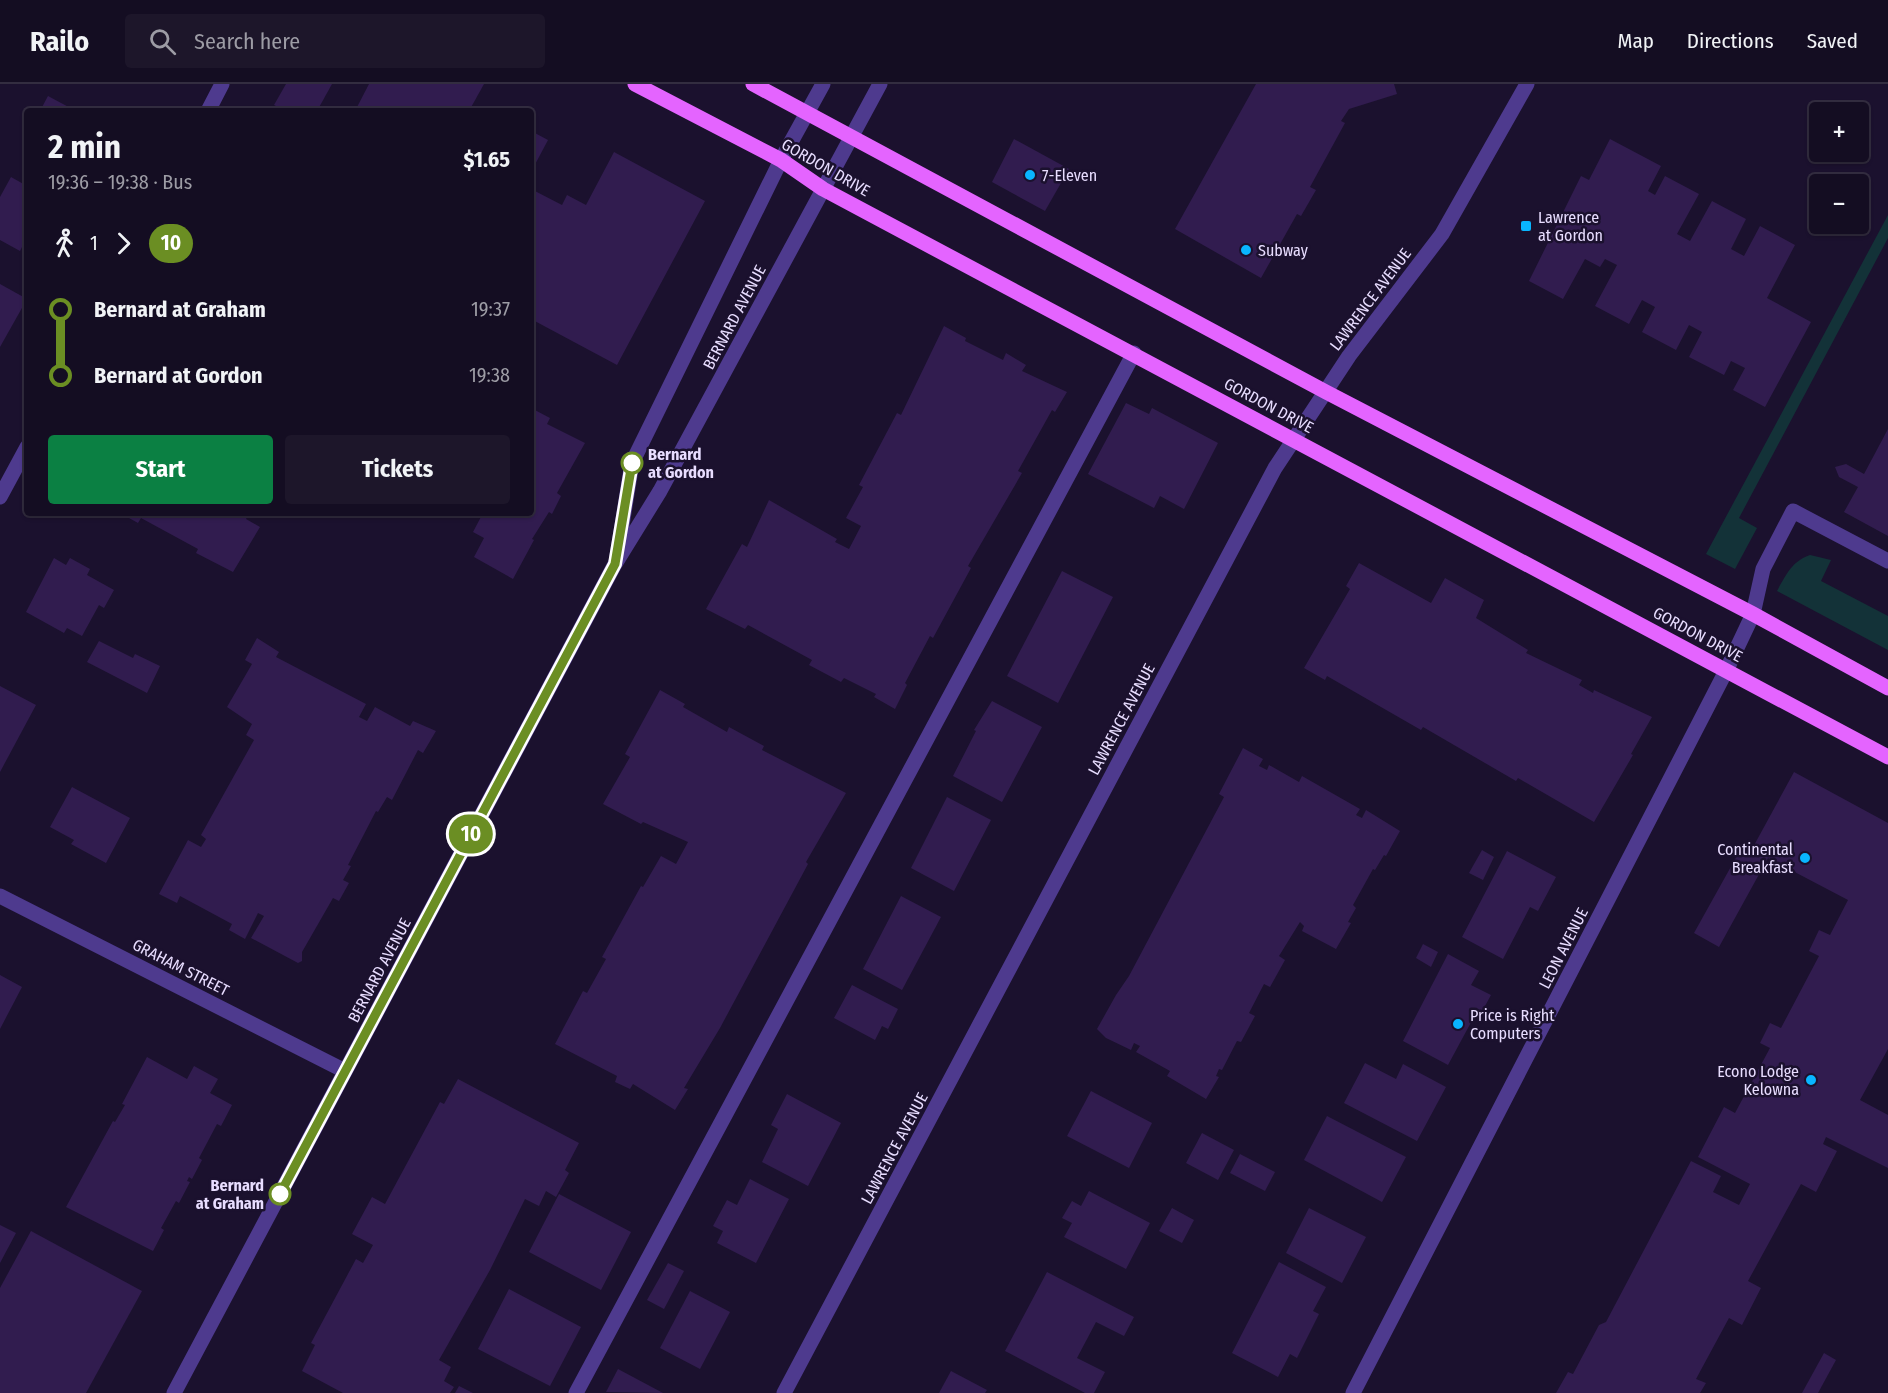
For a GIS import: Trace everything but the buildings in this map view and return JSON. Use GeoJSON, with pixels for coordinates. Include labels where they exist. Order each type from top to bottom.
{"type":"FeatureCollection","features":[{"type":"Feature","properties":{"kind":"main road","name":"GORDON DRIVE"},"geometry":{"type":"LineString","coordinates":[[635,84],[781,160],[823,189],[1727,669],[1888,757]]}},
{"type":"Feature","properties":{"kind":"main road"},"geometry":{"type":"LineString","coordinates":[[753,84],[1326,392],[1753,614],[1888,688]]}},
{"type":"Feature","properties":{"kind":"street"},"geometry":{"type":"LineString","coordinates":[[210,108],[222,84]]}},
{"type":"Feature","properties":{"kind":"street","name":"BERNARD AVENUE"},"geometry":{"type":"LineString","coordinates":[[615,564],[632,463],[781,160],[823,84]]}},
{"type":"Feature","properties":{"kind":"street","name":"BERNARD AVENUE"},"geometry":{"type":"LineString","coordinates":[[174,1393],[615,564],[660,491],[880,84]]}},
{"type":"Feature","properties":{"kind":"street","name":"LAWRENCE AVENUE"},"geometry":{"type":"LineString","coordinates":[[784,1393],[1275,468],[1349,356],[1442,234],[1527,84]]}},
{"type":"Feature","properties":{"kind":"street"},"geometry":{"type":"LineString","coordinates":[[576,1393],[1134,353]]}},
{"type":"Feature","properties":{"kind":"street"},"geometry":{"type":"LineString","coordinates":[[0,498],[24,453]]}},
{"type":"Feature","properties":{"kind":"street","name":"LEON AVENUE"},"geometry":{"type":"LineString","coordinates":[[1353,1393],[1727,669],[1753,614],[1763,569],[1793,511],[1888,561]]}},
{"type":"Feature","properties":{"kind":"street","name":"GRAHAM STREET"},"geometry":{"type":"LineString","coordinates":[[0,896],[345,1071]]}},
{"type":"Feature","properties":{"kind":"green space"},"geometry":{"type":"Polygon","coordinates":[[[1888,215],[1888,238],[1739,518],[1757,528],[1735,569],[1706,554],[1888,215]]]}},
{"type":"Feature","properties":{"kind":"green space"},"geometry":{"type":"Polygon","coordinates":[[[1810,555],[1831,560],[1821,581],[1888,616],[1888,650],[1777,591],[1794,565],[1810,555]]]}},
{"type":"Feature","properties":{"kind":"bus line","name":"10"},"geometry":{"type":"LineString","coordinates":[[280,1194],[615,564],[632,463]]}},
{"type":"Feature","properties":{"kind":"place","name":"7-Eleven"},"geometry":{"type":"Point","coordinates":[1030,175]}},
{"type":"Feature","properties":{"kind":"place","name":"Lawrence at Gordon"},"geometry":{"type":"Point","coordinates":[1526,226]}},
{"type":"Feature","properties":{"kind":"place","name":"Subway"},"geometry":{"type":"Point","coordinates":[1246,250]}},
{"type":"Feature","properties":{"kind":"place","name":"Bernard at Gordon"},"geometry":{"type":"Point","coordinates":[632,463]}},
{"type":"Feature","properties":{"kind":"place","name":"Continental Breakfast"},"geometry":{"type":"Point","coordinates":[1805,858]}},
{"type":"Feature","properties":{"kind":"place","name":"Price is Right Computers"},"geometry":{"type":"Point","coordinates":[1458,1024]}},
{"type":"Feature","properties":{"kind":"place","name":"Econo Lodge Kelowna"},"geometry":{"type":"Point","coordinates":[1811,1080]}},
{"type":"Feature","properties":{"kind":"place","name":"Bernard at Graham"},"geometry":{"type":"Point","coordinates":[280,1194]}}]}
